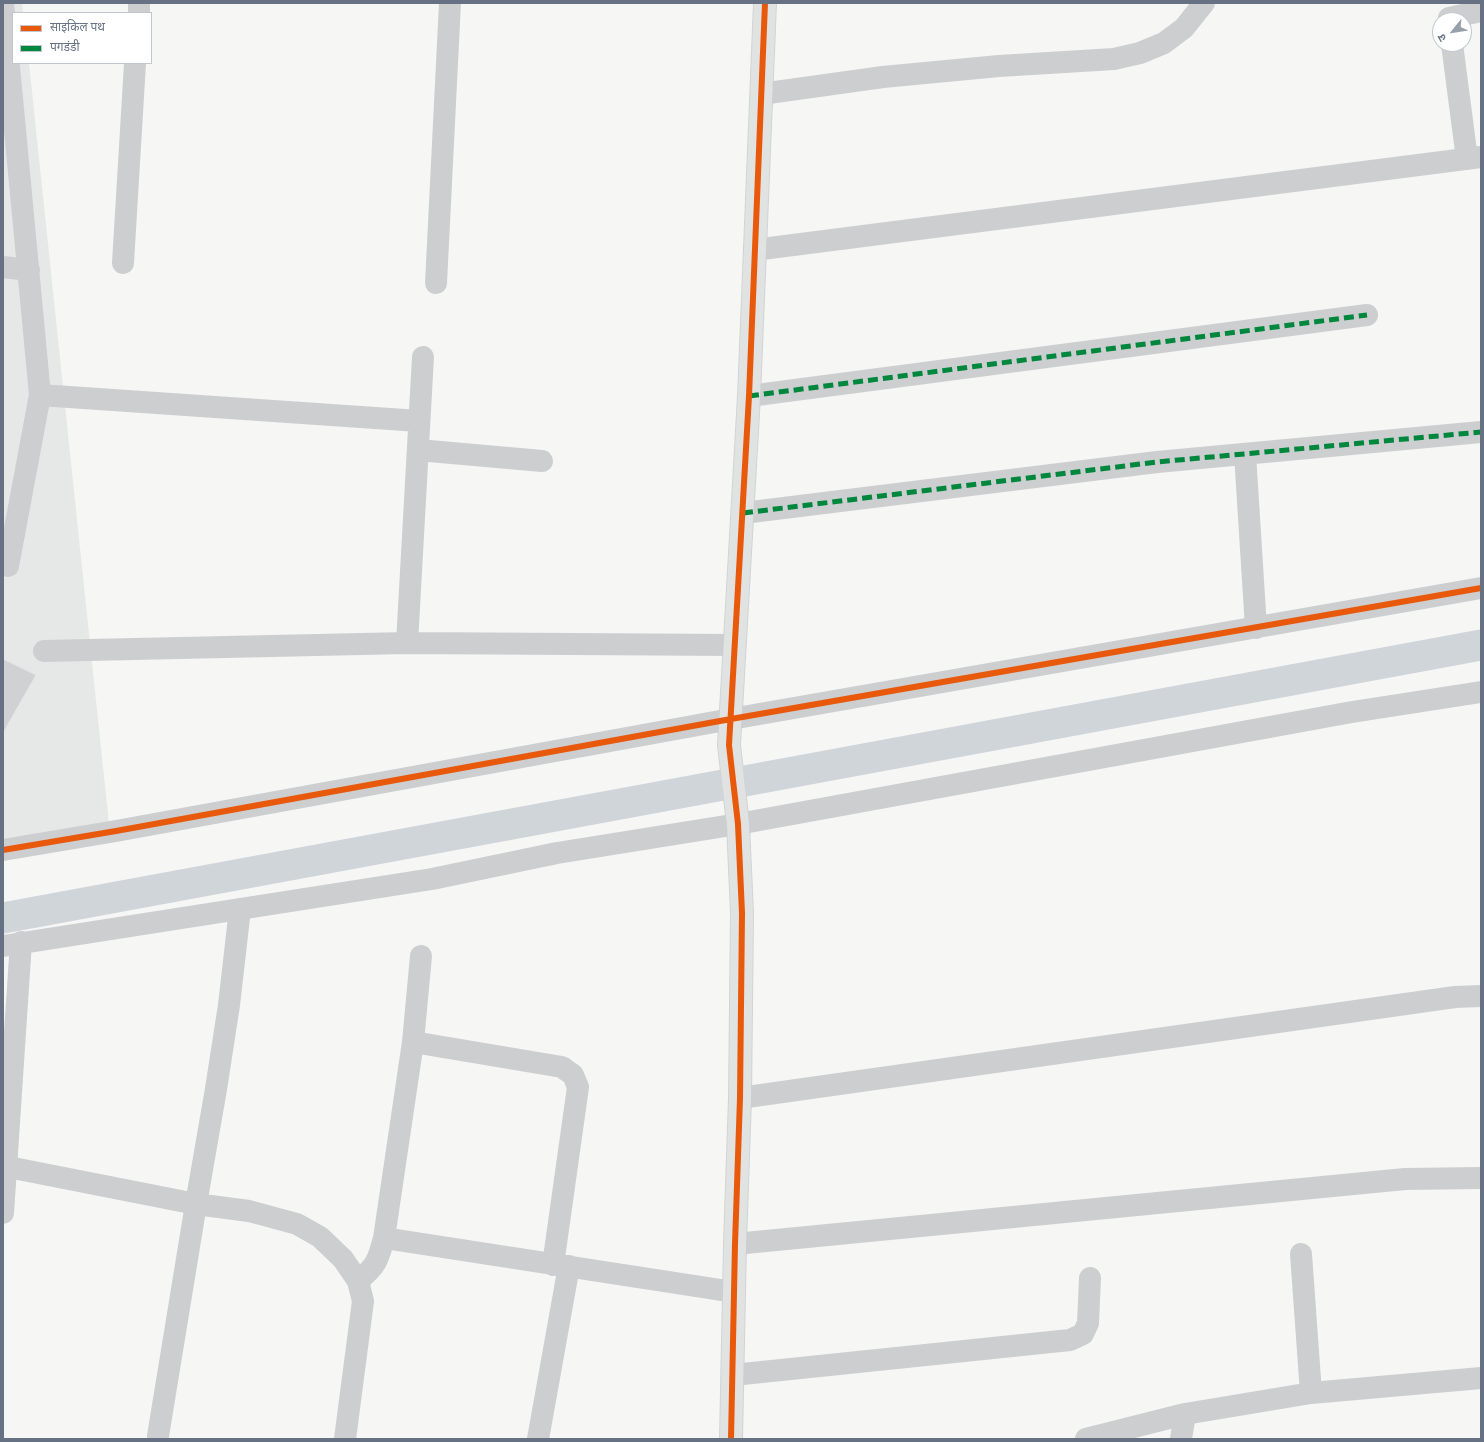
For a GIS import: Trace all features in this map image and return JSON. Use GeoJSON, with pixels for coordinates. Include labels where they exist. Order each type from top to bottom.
{"type":"FeatureCollection","features":[{"type":"Feature","properties":{"kind":"street"},"geometry":{"type":"LineString","coordinates":[[4,3],[40,395],[8,566]]}},
{"type":"Feature","properties":{"kind":"street"},"geometry":{"type":"LineString","coordinates":[[436,283],[450,3]]}},
{"type":"Feature","properties":{"kind":"street"},"geometry":{"type":"LineString","coordinates":[[731,1439],[740,1098],[742,912],[730,745],[749,396],[765,3]]}},
{"type":"Feature","properties":{"kind":"street"},"geometry":{"type":"LineString","coordinates":[[761,94],[884,77],[999,66],[1114,59],[1140,53],[1164,43],[1184,28],[1204,3]]}},
{"type":"Feature","properties":{"kind":"street"},"geometry":{"type":"LineString","coordinates":[[1470,12],[1481,11]]}},
{"type":"Feature","properties":{"kind":"street"},"geometry":{"type":"LineString","coordinates":[[754,250],[1474,158],[1454,52]]}},
{"type":"Feature","properties":{"kind":"street"},"geometry":{"type":"LineString","coordinates":[[123,263],[135,64]]}},
{"type":"Feature","properties":{"kind":"street"},"geometry":{"type":"LineString","coordinates":[[3,267],[28,270]]}},
{"type":"Feature","properties":{"kind":"street"},"geometry":{"type":"LineString","coordinates":[[749,396],[1367,315]]}},
{"type":"Feature","properties":{"kind":"street"},"geometry":{"type":"LineString","coordinates":[[407,643],[423,356]]}},
{"type":"Feature","properties":{"kind":"street"},"geometry":{"type":"LineString","coordinates":[[40,395],[420,421]]}},
{"type":"Feature","properties":{"kind":"street"},"geometry":{"type":"LineString","coordinates":[[743,513],[1157,462],[1481,432]]}},
{"type":"Feature","properties":{"kind":"street"},"geometry":{"type":"LineString","coordinates":[[418,450],[542,461]]}},
{"type":"Feature","properties":{"kind":"street"},"geometry":{"type":"LineString","coordinates":[[1245,454],[1256,628]]}},
{"type":"Feature","properties":{"kind":"street"},"geometry":{"type":"LineString","coordinates":[[3,850],[124,830],[731,719],[1481,588]]}},
{"type":"Feature","properties":{"kind":"street"},"geometry":{"type":"LineString","coordinates":[[44,651],[407,643],[735,645]]}},
{"type":"Feature","properties":{"kind":"street"},"geometry":{"type":"LineString","coordinates":[[3,1213],[12,944],[432,879],[736,813],[1481,692]]}},
{"type":"Feature","properties":{"kind":"street"},"geometry":{"type":"LineString","coordinates":[[158,1436],[216,1089],[229,1005],[240,909]]}},
{"type":"Feature","properties":{"kind":"street"},"geometry":{"type":"LineString","coordinates":[[358,1281],[372,1269],[380,1254],[384,1238],[413,1042],[421,956]]}},
{"type":"Feature","properties":{"kind":"street"},"geometry":{"type":"LineString","coordinates":[[740,1098],[1455,997],[1481,996]]}},
{"type":"Feature","properties":{"kind":"street"},"geometry":{"type":"LineString","coordinates":[[413,1042],[562,1067],[573,1075],[578,1087],[561,1265],[538,1439]]}},
{"type":"Feature","properties":{"kind":"street"},"geometry":{"type":"LineString","coordinates":[[5,1166],[196,1204],[249,1211],[297,1224],[320,1238],[343,1259],[358,1281],[363,1301],[345,1439]]}},
{"type":"Feature","properties":{"kind":"street"},"geometry":{"type":"LineString","coordinates":[[735,1244],[1404,1179],[1481,1178]]}},
{"type":"Feature","properties":{"kind":"street"},"geometry":{"type":"LineString","coordinates":[[384,1238],[734,1292]]}},
{"type":"Feature","properties":{"kind":"street"},"geometry":{"type":"LineString","coordinates":[[1302,1254],[1311,1393]]}},
{"type":"Feature","properties":{"kind":"street"},"geometry":{"type":"LineString","coordinates":[[733,1375],[1070,1340],[1083,1334],[1088,1323],[1090,1278]]}},
{"type":"Feature","properties":{"kind":"street"},"geometry":{"type":"LineString","coordinates":[[1086,1439],[1185,1414],[1311,1393],[1481,1378]]}},
{"type":"Feature","properties":{"kind":"street"},"geometry":{"type":"LineString","coordinates":[[1181,1439],[1185,1414]]}},
{"type":"Feature","properties":{"kind":"shaded area"},"geometry":{"type":"Polygon","coordinates":[[[3,3],[22,3],[23,12],[12,12],[12,64],[29,64],[109,824],[3,842],[3,3]]]}},
{"type":"Feature","properties":{"kind":"building"},"geometry":{"type":"Polygon","coordinates":[[[3,659],[36,675],[3,733],[3,659]]]}},
{"type":"Feature","properties":{"kind":"waterway"},"geometry":{"type":"LineString","coordinates":[[3,918],[1481,645]]}},
{"type":"Feature","properties":{"kind":"marked path"},"geometry":{"type":"LineString","coordinates":[[749,396],[1367,315]]}},
{"type":"Feature","properties":{"kind":"marked path"},"geometry":{"type":"LineString","coordinates":[[743,513],[1157,462],[1481,432]]}},
{"type":"Feature","properties":{"kind":"cycle path"},"geometry":{"type":"LineString","coordinates":[[731,1439],[740,1098],[742,913],[738,824],[729,745],[749,396],[765,3]]}},
{"type":"Feature","properties":{"kind":"cycle path"},"geometry":{"type":"LineString","coordinates":[[3,850],[116,831],[731,719],[1481,588]]}}]}
